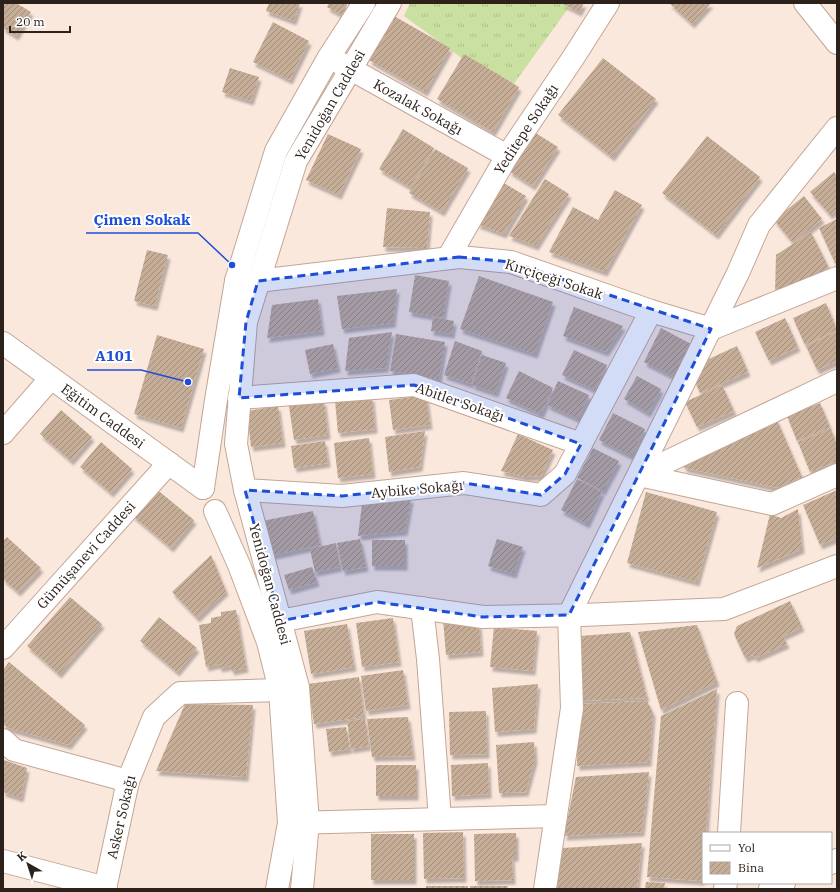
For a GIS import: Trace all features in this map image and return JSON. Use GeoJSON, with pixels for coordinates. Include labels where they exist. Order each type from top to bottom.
{"type":"FeatureCollection","features":[{"type":"Feature","properties":{"kind":"street","name":"Yenidoğan Caddesi"},"geometry":{"type":"LineString","coordinates":[[203,488],[236,281],[276,151],[330,57],[364,3]]}},
{"type":"Feature","properties":{"kind":"street","name":"Yenidoğan Caddesi"},"geometry":{"type":"LineString","coordinates":[[302,889],[298,823],[298,687],[245,490],[236,444],[246,322],[296,161],[390,3]]}},
{"type":"Feature","properties":{"kind":"street","name":"Yeditepe Sokağı"},"geometry":{"type":"LineString","coordinates":[[448,258],[507,156],[608,3]]}},
{"type":"Feature","properties":{"kind":"street"},"geometry":{"type":"LineString","coordinates":[[805,3],[834,33]]}},
{"type":"Feature","properties":{"kind":"street","name":"Kozalak Sokağı"},"geometry":{"type":"LineString","coordinates":[[330,57],[507,156]]}},
{"type":"Feature","properties":{"kind":"street"},"geometry":{"type":"LineString","coordinates":[[545,889],[572,708],[570,615],[711,329],[759,225],[837,128]]}},
{"type":"Feature","properties":{"kind":"street","name":"Kırçiçeği Sokak"},"geometry":{"type":"LineString","coordinates":[[258,281],[459,257],[511,262],[651,312],[711,329]]}},
{"type":"Feature","properties":{"kind":"street"},"geometry":{"type":"LineString","coordinates":[[711,329],[837,278]]}},
{"type":"Feature","properties":{"kind":"street"},"geometry":{"type":"LineString","coordinates":[[236,281],[258,281]]}},
{"type":"Feature","properties":{"kind":"street","name":"Aybike Sokağı"},"geometry":{"type":"LineString","coordinates":[[245,490],[342,496],[464,483],[541,495],[565,474],[651,312]]}},
{"type":"Feature","properties":{"kind":"street","name":"Eğitim Caddesi"},"geometry":{"type":"LineString","coordinates":[[3,343],[203,488]]}},
{"type":"Feature","properties":{"kind":"street"},"geometry":{"type":"LineString","coordinates":[[3,433],[51,378]]}},
{"type":"Feature","properties":{"kind":"street"},"geometry":{"type":"LineString","coordinates":[[639,475],[837,381]]}},
{"type":"Feature","properties":{"kind":"street","name":"Abitler Sokağı"},"geometry":{"type":"LineString","coordinates":[[239,398],[414,385],[581,444]]}},
{"type":"Feature","properties":{"kind":"street","name":"Gümüşanevi Caddesi"},"geometry":{"type":"LineString","coordinates":[[3,648],[169,463]]}},
{"type":"Feature","properties":{"kind":"street"},"geometry":{"type":"LineString","coordinates":[[221,471],[234,473],[240,478],[245,490],[243,500],[236,509],[226,513],[215,511],[209,507],[205,502],[203,495],[203,488],[209,476],[221,471]]}},
{"type":"Feature","properties":{"kind":"street"},"geometry":{"type":"LineString","coordinates":[[639,475],[772,504],[837,475]]}},
{"type":"Feature","properties":{"kind":"street","name":"Yenidoğan Caddesi"},"geometry":{"type":"LineString","coordinates":[[215,511],[240,565],[268,642],[280,690],[298,823],[277,889]]}},
{"type":"Feature","properties":{"kind":"street"},"geometry":{"type":"LineString","coordinates":[[280,621],[377,602],[483,617],[724,609],[837,566]]}},
{"type":"Feature","properties":{"kind":"street"},"geometry":{"type":"LineString","coordinates":[[422,608],[428,659],[440,819]]}},
{"type":"Feature","properties":{"kind":"street","name":"Asker Sokağı"},"geometry":{"type":"LineString","coordinates":[[106,889],[128,782],[154,717],[180,693],[280,690]]}},
{"type":"Feature","properties":{"kind":"street"},"geometry":{"type":"LineString","coordinates":[[729,832],[737,703]]}},
{"type":"Feature","properties":{"kind":"street"},"geometry":{"type":"LineString","coordinates":[[3,740],[14,750],[128,782]]}},
{"type":"Feature","properties":{"kind":"street"},"geometry":{"type":"LineString","coordinates":[[298,823],[556,816]]}},
{"type":"Feature","properties":{"kind":"street"},"geometry":{"type":"LineString","coordinates":[[3,861],[106,889]]}},
{"type":"Feature","properties":{"kind":"street"},"geometry":{"type":"LineString","coordinates":[[770,889],[782,884]]}},
{"type":"Feature","properties":{"kind":"highlighted area"},"geometry":{"type":"Polygon","coordinates":[[[459,257],[511,262],[711,329],[569,615],[483,617],[377,602],[280,621],[245,490],[342,496],[464,483],[541,495],[565,474],[581,444],[414,385],[239,398],[246,322],[258,281],[459,257]]]}},
{"type":"Feature","properties":{"kind":"green space"},"geometry":{"type":"Polygon","coordinates":[[[410,3],[572,3],[508,92],[404,16],[410,3]]]}},
{"type":"Feature","properties":{"kind":"building"},"geometry":{"type":"Polygon","coordinates":[[[3,3],[16,3],[31,12],[16,36],[3,28],[3,3]]]}},
{"type":"Feature","properties":{"kind":"building"},"geometry":{"type":"Polygon","coordinates":[[[269,3],[300,3],[294,21],[266,11],[269,3]]]}},
{"type":"Feature","properties":{"kind":"building"},"geometry":{"type":"Polygon","coordinates":[[[329,3],[348,3],[342,15],[327,7],[329,3]]]}},
{"type":"Feature","properties":{"kind":"building"},"geometry":{"type":"Polygon","coordinates":[[[561,3],[584,3],[579,12],[561,3]]]}},
{"type":"Feature","properties":{"kind":"building"},"geometry":{"type":"Polygon","coordinates":[[[669,3],[711,3],[692,24],[669,3]]]}},
{"type":"Feature","properties":{"kind":"building"},"geometry":{"type":"Polygon","coordinates":[[[394,16],[450,48],[425,92],[369,60],[394,16]]]}},
{"type":"Feature","properties":{"kind":"building"},"geometry":{"type":"Polygon","coordinates":[[[273,22],[309,41],[290,80],[253,62],[273,22]]]}},
{"type":"Feature","properties":{"kind":"building"},"geometry":{"type":"Polygon","coordinates":[[[464,54],[519,87],[493,132],[437,99],[464,54]]]}},
{"type":"Feature","properties":{"kind":"building"},"geometry":{"type":"Polygon","coordinates":[[[603,58],[656,99],[612,157],[558,115],[603,58]]]}},
{"type":"Feature","properties":{"kind":"building"},"geometry":{"type":"Polygon","coordinates":[[[230,68],[259,77],[251,101],[222,92],[230,68]]]}},
{"type":"Feature","properties":{"kind":"building"},"geometry":{"type":"Polygon","coordinates":[[[403,129],[434,148],[410,187],[379,169],[403,129]]]}},
{"type":"Feature","properties":{"kind":"building"},"geometry":{"type":"Polygon","coordinates":[[[534,132],[558,147],[533,186],[509,171],[534,132]]]}},
{"type":"Feature","properties":{"kind":"building"},"geometry":{"type":"Polygon","coordinates":[[[328,134],[361,149],[339,195],[306,180],[328,134]]]}},
{"type":"Feature","properties":{"kind":"building"},"geometry":{"type":"Polygon","coordinates":[[[707,136],[760,177],[716,235],[662,193],[707,136]]]}},
{"type":"Feature","properties":{"kind":"building"},"geometry":{"type":"Polygon","coordinates":[[[435,149],[468,168],[442,212],[409,193],[435,149]]]}},
{"type":"Feature","properties":{"kind":"building"},"geometry":{"type":"Polygon","coordinates":[[[834,172],[837,176],[837,209],[830,215],[810,192],[834,172]]]}},
{"type":"Feature","properties":{"kind":"building"},"geometry":{"type":"Polygon","coordinates":[[[545,179],[569,194],[536,246],[509,236],[545,179]]]}},
{"type":"Feature","properties":{"kind":"building"},"geometry":{"type":"Polygon","coordinates":[[[502,182],[526,196],[504,234],[477,224],[502,182]]]}},
{"type":"Feature","properties":{"kind":"building"},"geometry":{"type":"Polygon","coordinates":[[[615,190],[642,205],[605,272],[549,252],[573,207],[598,220],[615,190]]]}},
{"type":"Feature","properties":{"kind":"building"},"geometry":{"type":"Polygon","coordinates":[[[804,196],[822,219],[793,243],[774,220],[804,196]]]}},
{"type":"Feature","properties":{"kind":"building"},"geometry":{"type":"Polygon","coordinates":[[[387,208],[430,212],[427,248],[383,247],[387,208]]]}},
{"type":"Feature","properties":{"kind":"building"},"geometry":{"type":"Polygon","coordinates":[[[837,219],[837,263],[835,263],[819,228],[837,219]]]}},
{"type":"Feature","properties":{"kind":"building"},"geometry":{"type":"Polygon","coordinates":[[[811,232],[829,268],[775,294],[776,255],[811,232]]]}},
{"type":"Feature","properties":{"kind":"building"},"geometry":{"type":"Polygon","coordinates":[[[147,250],[168,255],[155,306],[134,301],[147,250]]]}},
{"type":"Feature","properties":{"kind":"building"},"geometry":{"type":"Polygon","coordinates":[[[415,275],[449,281],[443,318],[409,312],[415,275]]]}},
{"type":"Feature","properties":{"kind":"building"},"geometry":{"type":"Polygon","coordinates":[[[479,276],[553,302],[535,354],[460,329],[479,276]]]}},
{"type":"Feature","properties":{"kind":"building"},"geometry":{"type":"Polygon","coordinates":[[[397,289],[393,323],[342,329],[337,296],[397,289]]]}},
{"type":"Feature","properties":{"kind":"building"},"geometry":{"type":"Polygon","coordinates":[[[318,299],[322,331],[267,338],[272,305],[318,299]]]}},
{"type":"Feature","properties":{"kind":"building"},"geometry":{"type":"Polygon","coordinates":[[[826,303],[837,330],[805,345],[793,318],[826,303]]]}},
{"type":"Feature","properties":{"kind":"building"},"geometry":{"type":"Polygon","coordinates":[[[574,307],[623,326],[606,352],[563,336],[574,307]]]}},
{"type":"Feature","properties":{"kind":"building"},"geometry":{"type":"Polygon","coordinates":[[[433,317],[454,321],[452,334],[431,331],[433,317]]]}},
{"type":"Feature","properties":{"kind":"building"},"geometry":{"type":"Polygon","coordinates":[[[785,318],[798,347],[769,361],[755,332],[785,318]]]}},
{"type":"Feature","properties":{"kind":"building"},"geometry":{"type":"Polygon","coordinates":[[[661,328],[691,344],[674,377],[644,362],[661,328]]]}},
{"type":"Feature","properties":{"kind":"building"},"geometry":{"type":"Polygon","coordinates":[[[837,331],[837,361],[817,370],[806,346],[837,331]]]}},
{"type":"Feature","properties":{"kind":"building"},"geometry":{"type":"Polygon","coordinates":[[[392,332],[386,368],[345,371],[349,338],[392,332]]]}},
{"type":"Feature","properties":{"kind":"building"},"geometry":{"type":"Polygon","coordinates":[[[396,334],[445,342],[439,379],[390,371],[396,334]]]}},
{"type":"Feature","properties":{"kind":"building"},"geometry":{"type":"Polygon","coordinates":[[[157,335],[204,349],[181,428],[134,414],[157,335]]]}},
{"type":"Feature","properties":{"kind":"building"},"geometry":{"type":"Polygon","coordinates":[[[455,341],[482,351],[471,384],[444,375],[455,341]]]}},
{"type":"Feature","properties":{"kind":"building"},"geometry":{"type":"Polygon","coordinates":[[[333,344],[338,368],[310,374],[305,350],[333,344]]]}},
{"type":"Feature","properties":{"kind":"building"},"geometry":{"type":"Polygon","coordinates":[[[737,346],[748,372],[700,393],[692,375],[703,370],[700,363],[737,346]]]}},
{"type":"Feature","properties":{"kind":"building"},"geometry":{"type":"Polygon","coordinates":[[[574,350],[607,365],[595,390],[562,375],[574,350]]]}},
{"type":"Feature","properties":{"kind":"building"},"geometry":{"type":"Polygon","coordinates":[[[482,355],[506,363],[496,393],[472,385],[482,355]]]}},
{"type":"Feature","properties":{"kind":"building"},"geometry":{"type":"Polygon","coordinates":[[[519,371],[553,388],[541,414],[506,398],[519,371]]]}},
{"type":"Feature","properties":{"kind":"building"},"geometry":{"type":"Polygon","coordinates":[[[637,376],[661,389],[648,413],[624,399],[637,376]]]}},
{"type":"Feature","properties":{"kind":"building"},"geometry":{"type":"Polygon","coordinates":[[[558,381],[589,395],[578,419],[547,405],[558,381]]]}},
{"type":"Feature","properties":{"kind":"building"},"geometry":{"type":"Polygon","coordinates":[[[722,385],[734,411],[697,427],[685,402],[722,385]]]}},
{"type":"Feature","properties":{"kind":"building"},"geometry":{"type":"Polygon","coordinates":[[[426,395],[430,425],[393,430],[389,400],[426,395]]]}},
{"type":"Feature","properties":{"kind":"building"},"geometry":{"type":"Polygon","coordinates":[[[372,397],[375,429],[338,433],[335,401],[372,397]]]}},
{"type":"Feature","properties":{"kind":"building"},"geometry":{"type":"Polygon","coordinates":[[[324,401],[328,435],[294,440],[289,406],[324,401]]]}},
{"type":"Feature","properties":{"kind":"building"},"geometry":{"type":"Polygon","coordinates":[[[820,403],[830,427],[797,441],[787,416],[820,403]]]}},
{"type":"Feature","properties":{"kind":"building"},"geometry":{"type":"Polygon","coordinates":[[[278,406],[283,443],[251,447],[247,411],[278,406]]]}},
{"type":"Feature","properties":{"kind":"building"},"geometry":{"type":"Polygon","coordinates":[[[61,410],[92,437],[71,461],[40,434],[61,410]]]}},
{"type":"Feature","properties":{"kind":"building"},"geometry":{"type":"Polygon","coordinates":[[[613,413],[645,429],[631,456],[599,440],[613,413]]]}},
{"type":"Feature","properties":{"kind":"building"},"geometry":{"type":"Polygon","coordinates":[[[776,418],[802,477],[777,488],[685,468],[681,461],[776,418]]]}},
{"type":"Feature","properties":{"kind":"building"},"geometry":{"type":"Polygon","coordinates":[[[831,429],[837,445],[837,461],[810,472],[798,442],[831,429]]]}},
{"type":"Feature","properties":{"kind":"building"},"geometry":{"type":"Polygon","coordinates":[[[425,431],[420,467],[389,472],[385,437],[425,431]]]}},
{"type":"Feature","properties":{"kind":"building"},"geometry":{"type":"Polygon","coordinates":[[[518,434],[553,450],[541,476],[525,477],[501,471],[518,434]]]}},
{"type":"Feature","properties":{"kind":"building"},"geometry":{"type":"Polygon","coordinates":[[[369,438],[373,474],[338,478],[334,443],[369,438]]]}},
{"type":"Feature","properties":{"kind":"building"},"geometry":{"type":"Polygon","coordinates":[[[325,441],[328,463],[294,468],[291,446],[325,441]]]}},
{"type":"Feature","properties":{"kind":"building"},"geometry":{"type":"Polygon","coordinates":[[[101,442],[132,469],[111,493],[80,467],[101,442]]]}},
{"type":"Feature","properties":{"kind":"building"},"geometry":{"type":"Polygon","coordinates":[[[593,448],[619,461],[603,491],[577,478],[593,448]]]}},
{"type":"Feature","properties":{"kind":"building"},"geometry":{"type":"Polygon","coordinates":[[[577,479],[602,492],[587,524],[561,510],[577,479]]]}},
{"type":"Feature","properties":{"kind":"building"},"geometry":{"type":"Polygon","coordinates":[[[155,488],[194,520],[171,548],[132,515],[155,488]]]}},
{"type":"Feature","properties":{"kind":"building"},"geometry":{"type":"Polygon","coordinates":[[[837,490],[837,538],[820,545],[803,505],[837,490]]]}},
{"type":"Feature","properties":{"kind":"building"},"geometry":{"type":"Polygon","coordinates":[[[646,492],[717,512],[697,582],[627,563],[646,492]]]}},
{"type":"Feature","properties":{"kind":"building"},"geometry":{"type":"Polygon","coordinates":[[[411,498],[405,531],[358,536],[362,504],[411,498]]]}},
{"type":"Feature","properties":{"kind":"building"},"geometry":{"type":"Polygon","coordinates":[[[798,509],[802,549],[757,568],[770,514],[781,518],[798,509]]]}},
{"type":"Feature","properties":{"kind":"building"},"geometry":{"type":"Polygon","coordinates":[[[313,511],[320,545],[269,556],[262,521],[313,511]]]}},
{"type":"Feature","properties":{"kind":"building"},"geometry":{"type":"Polygon","coordinates":[[[7,537],[41,568],[18,592],[3,579],[3,541],[7,537]]]}},
{"type":"Feature","properties":{"kind":"building"},"geometry":{"type":"Polygon","coordinates":[[[360,539],[366,567],[343,571],[337,543],[360,539]]]}},
{"type":"Feature","properties":{"kind":"building"},"geometry":{"type":"Polygon","coordinates":[[[497,539],[523,547],[514,574],[488,566],[497,539]]]}},
{"type":"Feature","properties":{"kind":"building"},"geometry":{"type":"Polygon","coordinates":[[[372,540],[405,540],[405,566],[372,566],[372,540]]]}},
{"type":"Feature","properties":{"kind":"building"},"geometry":{"type":"Polygon","coordinates":[[[336,543],[340,567],[315,572],[310,549],[336,543]]]}},
{"type":"Feature","properties":{"kind":"building"},"geometry":{"type":"Polygon","coordinates":[[[211,555],[226,591],[197,618],[172,592],[211,555]]]}},
{"type":"Feature","properties":{"kind":"building"},"geometry":{"type":"Polygon","coordinates":[[[312,567],[317,582],[289,590],[284,575],[312,567]]]}},
{"type":"Feature","properties":{"kind":"building"},"geometry":{"type":"Polygon","coordinates":[[[70,597],[102,624],[59,674],[27,646],[70,597]]]}},
{"type":"Feature","properties":{"kind":"building"},"geometry":{"type":"Polygon","coordinates":[[[790,601],[802,627],[783,636],[787,644],[755,658],[753,655],[745,658],[734,634],[737,626],[790,601]]]}},
{"type":"Feature","properties":{"kind":"building"},"geometry":{"type":"Polygon","coordinates":[[[236,610],[246,668],[232,671],[230,666],[219,668],[219,664],[206,667],[199,625],[211,623],[211,618],[221,616],[221,612],[236,610]]]}},
{"type":"Feature","properties":{"kind":"building"},"geometry":{"type":"Polygon","coordinates":[[[159,617],[197,648],[177,672],[140,641],[159,617]]]}},
{"type":"Feature","properties":{"kind":"building"},"geometry":{"type":"Polygon","coordinates":[[[393,618],[399,662],[362,667],[356,623],[393,618]]]}},
{"type":"Feature","properties":{"kind":"building"},"geometry":{"type":"Polygon","coordinates":[[[443,619],[479,624],[481,652],[446,655],[443,619]]]}},
{"type":"Feature","properties":{"kind":"building"},"geometry":{"type":"Polygon","coordinates":[[[347,624],[354,667],[311,674],[304,631],[347,624]]]}},
{"type":"Feature","properties":{"kind":"building"},"geometry":{"type":"Polygon","coordinates":[[[697,625],[717,682],[661,710],[638,632],[697,625]]]}},
{"type":"Feature","properties":{"kind":"building"},"geometry":{"type":"Polygon","coordinates":[[[494,627],[537,631],[533,671],[490,667],[494,627]]]}},
{"type":"Feature","properties":{"kind":"building"},"geometry":{"type":"Polygon","coordinates":[[[630,632],[647,698],[578,701],[580,636],[630,632]]]}},
{"type":"Feature","properties":{"kind":"building"},"geometry":{"type":"Polygon","coordinates":[[[9,662],[85,725],[69,745],[8,728],[3,724],[3,670],[9,662]]]}},
{"type":"Feature","properties":{"kind":"building"},"geometry":{"type":"Polygon","coordinates":[[[403,670],[408,705],[366,711],[361,676],[403,670]]]}},
{"type":"Feature","properties":{"kind":"building"},"geometry":{"type":"Polygon","coordinates":[[[359,677],[364,717],[314,724],[308,684],[359,677]]]}},
{"type":"Feature","properties":{"kind":"building"},"geometry":{"type":"Polygon","coordinates":[[[538,684],[534,729],[495,732],[492,688],[538,684]]]}},
{"type":"Feature","properties":{"kind":"building"},"geometry":{"type":"Polygon","coordinates":[[[717,689],[706,832],[702,832],[702,881],[647,877],[661,716],[717,689]]]}},
{"type":"Feature","properties":{"kind":"building"},"geometry":{"type":"Polygon","coordinates":[[[647,701],[653,713],[649,762],[577,766],[578,704],[647,701]]]}},
{"type":"Feature","properties":{"kind":"building"},"geometry":{"type":"Polygon","coordinates":[[[185,704],[253,705],[246,777],[156,771],[185,704]]]}},
{"type":"Feature","properties":{"kind":"building"},"geometry":{"type":"Polygon","coordinates":[[[486,711],[487,754],[450,755],[449,712],[486,711]]]}},
{"type":"Feature","properties":{"kind":"building"},"geometry":{"type":"Polygon","coordinates":[[[408,717],[413,756],[372,757],[367,719],[408,717]]]}},
{"type":"Feature","properties":{"kind":"building"},"geometry":{"type":"Polygon","coordinates":[[[365,719],[369,746],[351,749],[347,721],[365,719]]]}},
{"type":"Feature","properties":{"kind":"building"},"geometry":{"type":"Polygon","coordinates":[[[346,727],[350,749],[329,752],[326,729],[346,727]]]}},
{"type":"Feature","properties":{"kind":"building"},"geometry":{"type":"Polygon","coordinates":[[[534,742],[535,759],[526,792],[499,793],[496,745],[534,742]]]}},
{"type":"Feature","properties":{"kind":"building"},"geometry":{"type":"Polygon","coordinates":[[[4,760],[27,768],[21,798],[3,792],[4,760]]]}},
{"type":"Feature","properties":{"kind":"building"},"geometry":{"type":"Polygon","coordinates":[[[488,763],[489,794],[452,796],[451,765],[488,763]]]}},
{"type":"Feature","properties":{"kind":"building"},"geometry":{"type":"Polygon","coordinates":[[[376,765],[416,765],[416,796],[376,796],[376,765]]]}},
{"type":"Feature","properties":{"kind":"building"},"geometry":{"type":"Polygon","coordinates":[[[649,772],[642,832],[564,836],[576,777],[649,772]]]}},
{"type":"Feature","properties":{"kind":"building"},"geometry":{"type":"Polygon","coordinates":[[[463,832],[464,878],[424,879],[423,833],[463,832]]]}},
{"type":"Feature","properties":{"kind":"building"},"geometry":{"type":"Polygon","coordinates":[[[516,833],[516,857],[512,857],[513,880],[475,881],[474,834],[516,833]]]}},
{"type":"Feature","properties":{"kind":"building"},"geometry":{"type":"Polygon","coordinates":[[[371,834],[414,834],[414,880],[371,880],[371,834]]]}},
{"type":"Feature","properties":{"kind":"building"},"geometry":{"type":"Polygon","coordinates":[[[642,843],[637,889],[556,889],[563,848],[642,843]]]}},
{"type":"Feature","properties":{"kind":"building"},"geometry":{"type":"Polygon","coordinates":[[[646,882],[665,883],[664,889],[645,889],[646,882]]]}},
{"type":"Feature","properties":{"kind":"building"},"geometry":{"type":"Polygon","coordinates":[[[426,886],[468,886],[468,889],[426,889],[426,886]]]}},
{"type":"Feature","properties":{"kind":"building"},"geometry":{"type":"Polygon","coordinates":[[[470,886],[508,886],[507,889],[470,889],[470,886]]]}},
{"type":"Feature","properties":{"kind":"place","name":"Çimen Sokak"},"geometry":{"type":"Point","coordinates":[232,265]}},
{"type":"Feature","properties":{"kind":"place","name":"A101"},"geometry":{"type":"Point","coordinates":[188,382]}}]}
